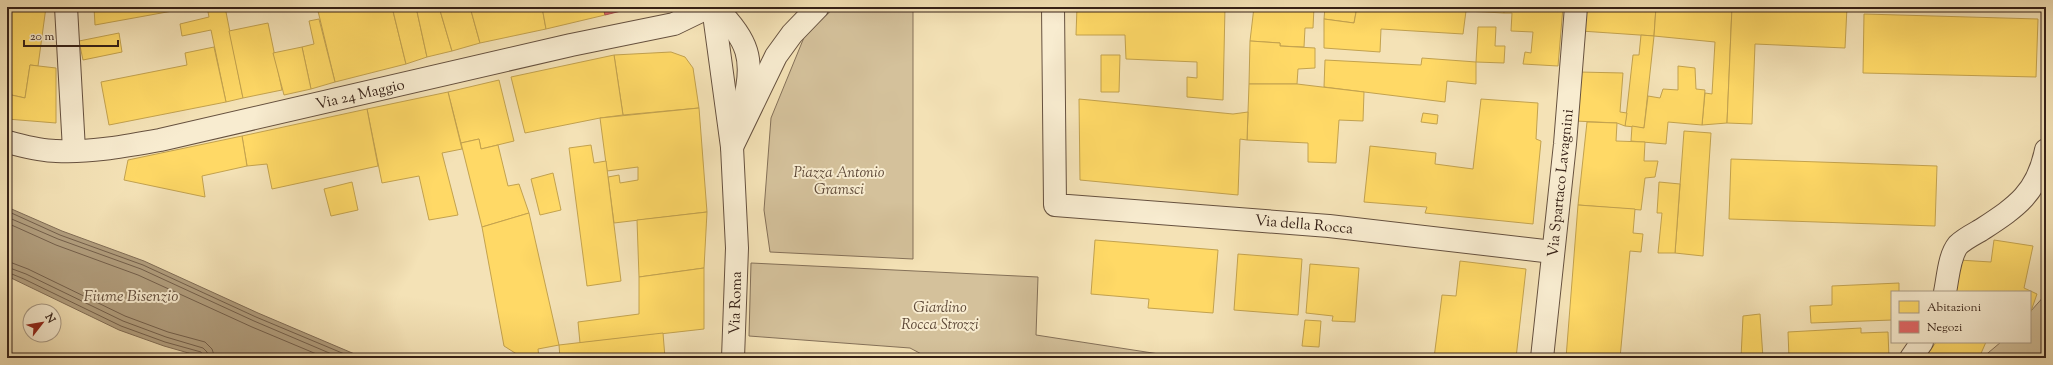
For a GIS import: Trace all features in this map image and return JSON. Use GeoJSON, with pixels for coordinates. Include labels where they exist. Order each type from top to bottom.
{"type":"FeatureCollection","features":[{"type":"Feature","properties":{"kind":"street"},"geometry":{"type":"LineString","coordinates":[[66,7],[74,150]]}},
{"type":"Feature","properties":{"kind":"street","name":"Via 24 Maggio"},"geometry":{"type":"LineString","coordinates":[[7,142],[36,149],[56,151],[111,148],[160,140],[571,45],[674,24],[709,7]]}},
{"type":"Feature","properties":{"kind":"street"},"geometry":{"type":"LineString","coordinates":[[714,7],[740,35],[749,60],[746,98],[732,147]]}},
{"type":"Feature","properties":{"kind":"street"},"geometry":{"type":"LineString","coordinates":[[714,7],[732,147]]}},
{"type":"Feature","properties":{"kind":"street"},"geometry":{"type":"LineString","coordinates":[[732,147],[776,56],[792,34],[818,7]]}},
{"type":"Feature","properties":{"kind":"street","name":"Via della Rocca"},"geometry":{"type":"LineString","coordinates":[[1053,7],[1055,205],[1329,226],[1552,252]]}},
{"type":"Feature","properties":{"kind":"street","name":"Via Spartaco Lavagnini"},"geometry":{"type":"LineString","coordinates":[[1542,358],[1552,252],[1565,144],[1576,7]]}},
{"type":"Feature","properties":{"kind":"street","name":"Via Roma"},"geometry":{"type":"LineString","coordinates":[[732,147],[737,248],[733,358]]}},
{"type":"Feature","properties":{"kind":"street"},"geometry":{"type":"LineString","coordinates":[[1945,291],[1953,254],[1958,245],[2008,212],[2022,200],[2039,177],[2046,150]]}},
{"type":"Feature","properties":{"kind":"street"},"geometry":{"type":"LineString","coordinates":[[1911,358],[1921,343]]}},
{"type":"Feature","properties":{"kind":"green space","name":"Piazza Antonio Gramsci"},"geometry":{"type":"Polygon","coordinates":[[[835,7],[913,7],[913,259],[770,252],[764,210],[771,118],[805,35],[835,7]]]}},
{"type":"Feature","properties":{"kind":"green space","name":"Giardino Rocca Strozzi"},"geometry":{"type":"Polygon","coordinates":[[[751,263],[1038,277],[1036,335],[1185,358],[929,358],[910,348],[749,336],[751,263]]]}},
{"type":"Feature","properties":{"kind":"green space"},"geometry":{"type":"Polygon","coordinates":[[[2046,294],[2046,358],[1982,358],[2000,343],[2031,343],[2031,311],[2046,294]]]}},
{"type":"Feature","properties":{"kind":"water","name":"Fiume Bisenzio"},"geometry":{"type":"Polygon","coordinates":[[[7,207],[62,231],[144,261],[258,313],[364,358],[206,358],[164,346],[119,330],[7,276],[7,207]]]}},
{"type":"Feature","properties":{"kind":"building: Abitazioni"},"geometry":{"type":"Polygon","coordinates":[[[7,7],[46,7],[38,66],[30,65],[25,98],[7,94],[7,7]]]}},
{"type":"Feature","properties":{"kind":"building: Abitazioni"},"geometry":{"type":"Polygon","coordinates":[[[94,7],[178,7],[178,10],[95,25],[94,7]]]}},
{"type":"Feature","properties":{"kind":"building: Abitazioni"},"geometry":{"type":"Polygon","coordinates":[[[207,7],[225,7],[243,98],[226,102],[211,30],[182,36],[180,24],[209,17],[207,7]]]}},
{"type":"Feature","properties":{"kind":"building: Abitazioni"},"geometry":{"type":"Polygon","coordinates":[[[335,7],[392,7],[406,64],[335,82],[318,11],[335,7]]]}},
{"type":"Feature","properties":{"kind":"building: Abitazioni"},"geometry":{"type":"Polygon","coordinates":[[[408,7],[416,7],[427,57],[406,64],[393,11],[408,7]]]}},
{"type":"Feature","properties":{"kind":"building: Abitazioni"},"geometry":{"type":"Polygon","coordinates":[[[416,7],[439,7],[452,51],[427,57],[416,7]]]}},
{"type":"Feature","properties":{"kind":"building: Abitazioni"},"geometry":{"type":"Polygon","coordinates":[[[439,7],[470,7],[480,43],[452,51],[439,7]]]}},
{"type":"Feature","properties":{"kind":"building: Abitazioni"},"geometry":{"type":"Polygon","coordinates":[[[470,7],[542,7],[546,29],[480,43],[470,7]]]}},
{"type":"Feature","properties":{"kind":"building: Abitazioni"},"geometry":{"type":"Polygon","coordinates":[[[542,7],[603,7],[605,15],[546,29],[542,7]]]}},
{"type":"Feature","properties":{"kind":"building: Abitazioni"},"geometry":{"type":"Polygon","coordinates":[[[1077,7],[1225,7],[1223,100],[1187,97],[1187,77],[1197,78],[1197,62],[1126,59],[1125,35],[1076,35],[1077,7]]]}},
{"type":"Feature","properties":{"kind":"building: Abitazioni"},"geometry":{"type":"Polygon","coordinates":[[[1254,7],[1314,7],[1313,28],[1305,28],[1304,47],[1280,46],[1280,43],[1250,41],[1254,7]]]}},
{"type":"Feature","properties":{"kind":"building: Abitazioni"},"geometry":{"type":"Polygon","coordinates":[[[1325,7],[1357,7],[1354,23],[1324,19],[1325,7]]]}},
{"type":"Feature","properties":{"kind":"building: Abitazioni"},"geometry":{"type":"Polygon","coordinates":[[[1357,7],[1504,7],[1504,13],[1466,11],[1463,34],[1381,29],[1380,52],[1324,48],[1324,19],[1354,23],[1357,7]]]}},
{"type":"Feature","properties":{"kind":"building: Abitazioni"},"geometry":{"type":"Polygon","coordinates":[[[1504,7],[1563,7],[1558,66],[1523,64],[1525,52],[1531,53],[1533,32],[1511,31],[1512,13],[1504,13],[1504,7]]]}},
{"type":"Feature","properties":{"kind":"building: Abitazioni"},"geometry":{"type":"Polygon","coordinates":[[[1583,7],[1656,7],[1654,36],[1581,31],[1583,7]]]}},
{"type":"Feature","properties":{"kind":"building: Abitazioni"},"geometry":{"type":"Polygon","coordinates":[[[1656,7],[1732,7],[1727,123],[1702,125],[1705,93],[1712,94],[1715,42],[1654,36],[1656,7]]]}},
{"type":"Feature","properties":{"kind":"building: Abitazioni"},"geometry":{"type":"Polygon","coordinates":[[[1732,7],[1847,7],[1845,48],[1755,44],[1752,124],[1727,123],[1732,7]]]}},
{"type":"Feature","properties":{"kind":"building: Abitazioni"},"geometry":{"type":"Polygon","coordinates":[[[1864,14],[2038,19],[2036,77],[1863,73],[1864,14]]]}},
{"type":"Feature","properties":{"kind":"building: Abitazioni"},"geometry":{"type":"Polygon","coordinates":[[[319,19],[335,82],[311,89],[302,47],[314,44],[309,21],[319,19]]]}},
{"type":"Feature","properties":{"kind":"building: Abitazioni"},"geometry":{"type":"Polygon","coordinates":[[[268,23],[282,90],[243,98],[229,31],[268,23]]]}},
{"type":"Feature","properties":{"kind":"building: Abitazioni"},"geometry":{"type":"Polygon","coordinates":[[[1478,27],[1496,27],[1495,46],[1505,46],[1504,63],[1476,62],[1478,27]]]}},
{"type":"Feature","properties":{"kind":"building: Abitazioni"},"geometry":{"type":"Polygon","coordinates":[[[119,33],[122,52],[83,60],[79,41],[119,33]]]}},
{"type":"Feature","properties":{"kind":"building: Abitazioni"},"geometry":{"type":"Polygon","coordinates":[[[1641,35],[1654,36],[1644,128],[1625,126],[1633,55],[1639,55],[1641,35]]]}},
{"type":"Feature","properties":{"kind":"building: Abitazioni"},"geometry":{"type":"Polygon","coordinates":[[[1250,41],[1280,43],[1280,46],[1315,48],[1315,68],[1298,69],[1297,84],[1249,84],[1250,41]]]}},
{"type":"Feature","properties":{"kind":"building: Abitazioni"},"geometry":{"type":"Polygon","coordinates":[[[214,47],[226,102],[109,125],[101,82],[187,65],[185,53],[214,47]]]}},
{"type":"Feature","properties":{"kind":"building: Abitazioni"},"geometry":{"type":"Polygon","coordinates":[[[302,47],[311,89],[284,95],[273,53],[302,47]]]}},
{"type":"Feature","properties":{"kind":"building: Abitazioni"},"geometry":{"type":"Polygon","coordinates":[[[671,52],[685,57],[693,68],[699,108],[623,115],[614,55],[671,52]]]}},
{"type":"Feature","properties":{"kind":"building: Abitazioni"},"geometry":{"type":"Polygon","coordinates":[[[614,55],[623,115],[600,118],[525,133],[511,77],[614,55]]]}},
{"type":"Feature","properties":{"kind":"building: Abitazioni"},"geometry":{"type":"Polygon","coordinates":[[[1101,55],[1120,55],[1119,92],[1101,92],[1101,55]]]}},
{"type":"Feature","properties":{"kind":"building: Abitazioni"},"geometry":{"type":"Polygon","coordinates":[[[1422,58],[1476,62],[1476,84],[1447,81],[1445,102],[1324,87],[1325,60],[1421,65],[1422,58]]]}},
{"type":"Feature","properties":{"kind":"building: Abitazioni"},"geometry":{"type":"Polygon","coordinates":[[[30,65],[56,68],[56,123],[7,119],[7,94],[25,98],[30,65]]]}},
{"type":"Feature","properties":{"kind":"building: Abitazioni"},"geometry":{"type":"Polygon","coordinates":[[[1678,66],[1695,68],[1696,89],[1705,90],[1702,125],[1668,122],[1666,144],[1631,141],[1632,126],[1644,128],[1648,96],[1660,98],[1663,89],[1678,90],[1678,66]]]}},
{"type":"Feature","properties":{"kind":"building: Abitazioni"},"geometry":{"type":"Polygon","coordinates":[[[1579,72],[1623,73],[1620,112],[1627,113],[1625,126],[1617,123],[1575,121],[1579,72]]]}},
{"type":"Feature","properties":{"kind":"building: Abitazioni"},"geometry":{"type":"Polygon","coordinates":[[[499,80],[514,141],[481,149],[479,139],[461,143],[448,92],[499,80]]]}},
{"type":"Feature","properties":{"kind":"building: Abitazioni"},"geometry":{"type":"Polygon","coordinates":[[[1249,84],[1297,84],[1364,92],[1363,121],[1339,120],[1336,163],[1308,162],[1308,143],[1247,140],[1249,84]]]}},
{"type":"Feature","properties":{"kind":"building: Abitazioni"},"geometry":{"type":"Polygon","coordinates":[[[448,92],[462,149],[442,153],[458,215],[429,220],[419,176],[382,183],[367,109],[448,92]]]}},
{"type":"Feature","properties":{"kind":"building: Abitazioni"},"geometry":{"type":"Polygon","coordinates":[[[1079,99],[1233,114],[1248,112],[1247,140],[1240,139],[1238,195],[1080,180],[1079,99]]]}},
{"type":"Feature","properties":{"kind":"building: Abitazioni"},"geometry":{"type":"Polygon","coordinates":[[[1481,99],[1538,103],[1536,139],[1541,141],[1533,224],[1425,213],[1427,207],[1364,202],[1370,146],[1436,153],[1435,164],[1473,169],[1481,99]]]}},
{"type":"Feature","properties":{"kind":"building: Abitazioni"},"geometry":{"type":"Polygon","coordinates":[[[699,108],[707,212],[614,223],[608,177],[619,175],[620,183],[638,180],[638,167],[607,171],[600,118],[699,108]]]}},
{"type":"Feature","properties":{"kind":"building: Abitazioni"},"geometry":{"type":"Polygon","coordinates":[[[367,109],[378,166],[272,189],[267,164],[247,166],[242,136],[367,109]]]}},
{"type":"Feature","properties":{"kind":"building: Abitazioni"},"geometry":{"type":"Polygon","coordinates":[[[1423,113],[1438,115],[1437,124],[1421,122],[1423,113]]]}},
{"type":"Feature","properties":{"kind":"building: Abitazioni"},"geometry":{"type":"Polygon","coordinates":[[[1587,122],[1617,123],[1616,141],[1645,142],[1644,161],[1658,161],[1655,177],[1645,178],[1641,210],[1578,205],[1587,122]]]}},
{"type":"Feature","properties":{"kind":"building: Abitazioni"},"geometry":{"type":"Polygon","coordinates":[[[1684,131],[1711,133],[1703,256],[1675,253],[1684,131]]]}},
{"type":"Feature","properties":{"kind":"building: Abitazioni"},"geometry":{"type":"Polygon","coordinates":[[[242,136],[247,166],[202,176],[205,197],[124,180],[128,160],[242,136]]]}},
{"type":"Feature","properties":{"kind":"building: Abitazioni"},"geometry":{"type":"Polygon","coordinates":[[[479,139],[481,149],[498,145],[508,186],[519,184],[529,213],[482,227],[461,143],[479,139]]]}},
{"type":"Feature","properties":{"kind":"building: Abitazioni"},"geometry":{"type":"Polygon","coordinates":[[[591,145],[594,163],[606,161],[621,281],[587,286],[569,148],[591,145]]]}},
{"type":"Feature","properties":{"kind":"building: Abitazioni"},"geometry":{"type":"Polygon","coordinates":[[[1731,159],[1937,166],[1935,226],[1729,219],[1731,159]]]}},
{"type":"Feature","properties":{"kind":"building: Abitazioni"},"geometry":{"type":"Polygon","coordinates":[[[553,173],[561,210],[540,215],[531,179],[553,173]]]}},
{"type":"Feature","properties":{"kind":"building: Abitazioni"},"geometry":{"type":"Polygon","coordinates":[[[352,182],[358,210],[331,216],[324,189],[352,182]]]}},
{"type":"Feature","properties":{"kind":"building: Abitazioni"},"geometry":{"type":"Polygon","coordinates":[[[1659,182],[1680,184],[1675,253],[1658,253],[1662,213],[1657,213],[1659,182]]]}},
{"type":"Feature","properties":{"kind":"building: Abitazioni"},"geometry":{"type":"Polygon","coordinates":[[[1578,205],[1635,209],[1633,233],[1643,234],[1641,252],[1630,251],[1620,358],[1566,358],[1578,205]]]}},
{"type":"Feature","properties":{"kind":"building: Abitazioni"},"geometry":{"type":"Polygon","coordinates":[[[707,212],[704,268],[639,277],[637,220],[707,212]]]}},
{"type":"Feature","properties":{"kind":"building: Abitazioni"},"geometry":{"type":"Polygon","coordinates":[[[529,213],[559,345],[538,349],[539,358],[523,358],[504,346],[482,227],[529,213]]]}},
{"type":"Feature","properties":{"kind":"building: Abitazioni"},"geometry":{"type":"Polygon","coordinates":[[[1095,240],[1218,250],[1213,313],[1148,308],[1149,299],[1091,294],[1095,240]]]}},
{"type":"Feature","properties":{"kind":"building: Abitazioni"},"geometry":{"type":"Polygon","coordinates":[[[1994,240],[2033,246],[2024,288],[2030,291],[1953,291],[1959,260],[1991,262],[1994,240]]]}},
{"type":"Feature","properties":{"kind":"building: Abitazioni"},"geometry":{"type":"Polygon","coordinates":[[[1238,254],[1302,259],[1298,315],[1234,310],[1238,254]]]}},
{"type":"Feature","properties":{"kind":"building: Abitazioni"},"geometry":{"type":"Polygon","coordinates":[[[1460,261],[1526,269],[1516,358],[1434,358],[1442,295],[1456,296],[1460,261]]]}},
{"type":"Feature","properties":{"kind":"building: Abitazioni"},"geometry":{"type":"Polygon","coordinates":[[[1310,264],[1359,268],[1355,322],[1332,321],[1333,316],[1306,313],[1310,264]]]}},
{"type":"Feature","properties":{"kind":"building: Abitazioni"},"geometry":{"type":"Polygon","coordinates":[[[704,268],[704,329],[580,343],[578,322],[639,314],[639,277],[704,268]]]}},
{"type":"Feature","properties":{"kind":"building: Abitazioni"},"geometry":{"type":"Polygon","coordinates":[[[1899,283],[1899,291],[1891,291],[1891,320],[1811,323],[1810,306],[1832,305],[1832,286],[1899,283]]]}},
{"type":"Feature","properties":{"kind":"building: Abitazioni"},"geometry":{"type":"Polygon","coordinates":[[[2031,291],[2037,294],[2031,311],[2031,291]]]}},
{"type":"Feature","properties":{"kind":"building: Abitazioni"},"geometry":{"type":"Polygon","coordinates":[[[1760,314],[1763,358],[1741,358],[1743,316],[1760,314]]]}},
{"type":"Feature","properties":{"kind":"building: Abitazioni"},"geometry":{"type":"Polygon","coordinates":[[[1305,320],[1321,321],[1319,347],[1302,346],[1305,320]]]}},
{"type":"Feature","properties":{"kind":"building: Abitazioni"},"geometry":{"type":"Polygon","coordinates":[[[1861,328],[1861,333],[1888,332],[1889,358],[1789,358],[1788,332],[1861,328]]]}},
{"type":"Feature","properties":{"kind":"building: Abitazioni"},"geometry":{"type":"Polygon","coordinates":[[[663,333],[665,358],[560,358],[559,345],[663,333]]]}},
{"type":"Feature","properties":{"kind":"building: Abitazioni"},"geometry":{"type":"Polygon","coordinates":[[[1935,343],[1986,343],[1979,358],[1925,358],[1935,343]]]}},
{"type":"Feature","properties":{"kind":"building: Abitazioni"},"geometry":{"type":"Polygon","coordinates":[[[1386,355],[1400,357],[1400,358],[1386,358],[1386,355]]]}},
{"type":"Feature","properties":{"kind":"building: Negozi"},"geometry":{"type":"Polygon","coordinates":[[[603,7],[637,7],[605,15],[603,7]]]}}]}
